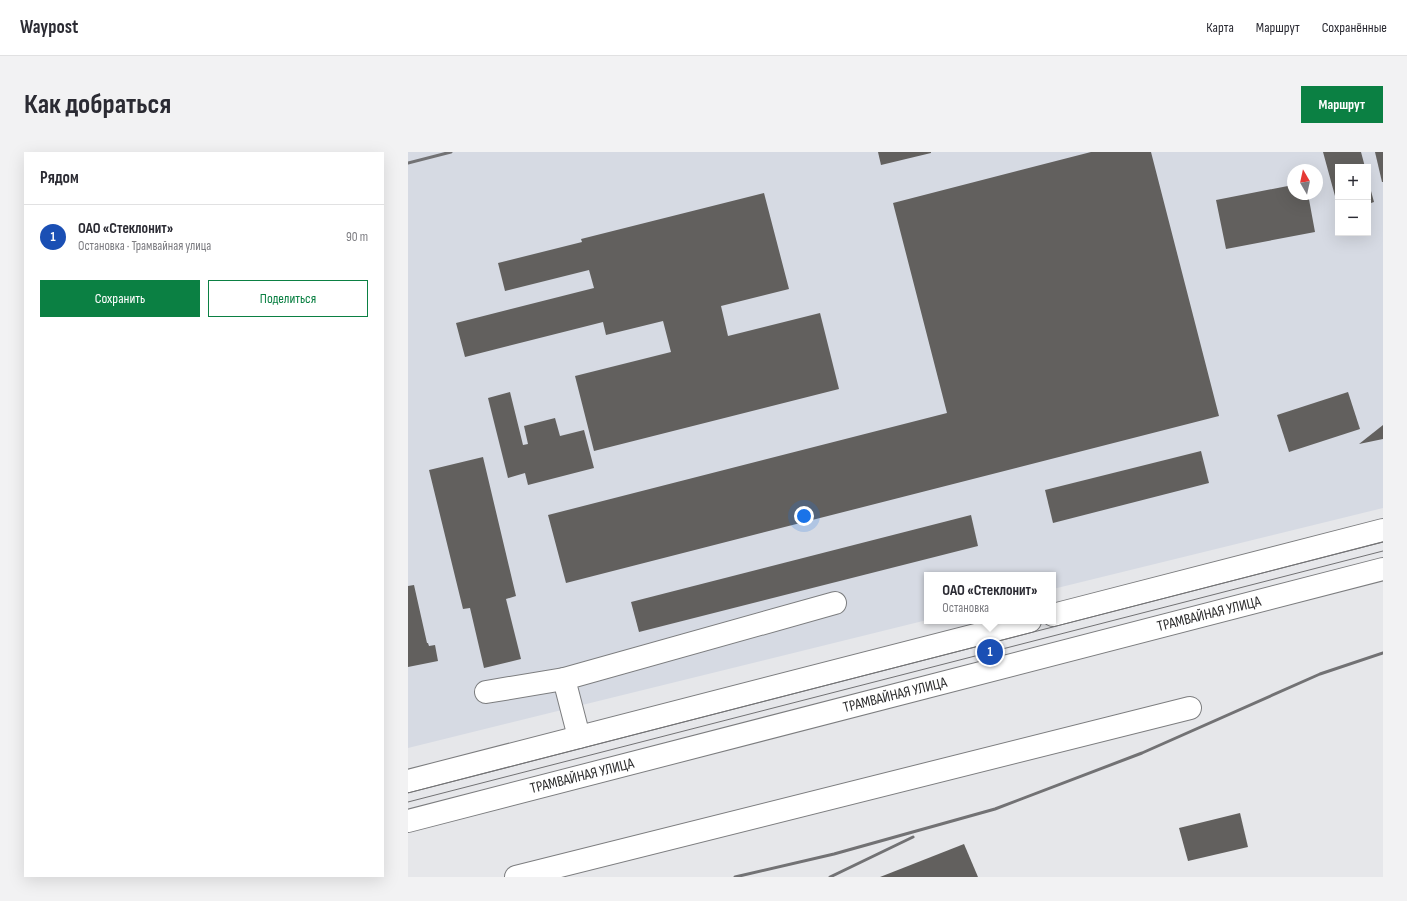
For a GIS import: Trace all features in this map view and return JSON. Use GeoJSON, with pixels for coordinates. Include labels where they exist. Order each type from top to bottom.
{"type":"FeatureCollection","features":[{"type":"Feature","properties":{"kind":"main road"},"geometry":{"type":"LineString","coordinates":[[1056,614],[1383,530]]}},
{"type":"Feature","properties":{"kind":"main road","name":"ТРАМВАЙНАЯ УЛИЦА"},"geometry":{"type":"LineString","coordinates":[[408,821],[1383,570]]}},
{"type":"Feature","properties":{"kind":"main road"},"geometry":{"type":"LineString","coordinates":[[486,692],[564,679],[835,603]]}},
{"type":"Feature","properties":{"kind":"main road"},"geometry":{"type":"LineString","coordinates":[[408,781],[1018,624]]}},
{"type":"Feature","properties":{"kind":"main road"},"geometry":{"type":"LineString","coordinates":[[564,679],[579,737]]}},
{"type":"Feature","properties":{"kind":"main road"},"geometry":{"type":"LineString","coordinates":[[516,877],[1190,708]]}},
{"type":"Feature","properties":{"kind":"shaded area"},"geometry":{"type":"Polygon","coordinates":[[[408,152],[1383,152],[1383,508],[1056,588],[1056,572],[924,572],[924,621],[408,748],[408,152]]]}},
{"type":"Feature","properties":{"kind":"building"},"geometry":{"type":"Polygon","coordinates":[[[878,152],[931,152],[931,153],[881,165],[878,152]]]}},
{"type":"Feature","properties":{"kind":"building"},"geometry":{"type":"Polygon","coordinates":[[[1091,152],[1151,152],[1219,416],[566,583],[548,515],[947,413],[893,203],[1091,152]]]}},
{"type":"Feature","properties":{"kind":"building"},"geometry":{"type":"Polygon","coordinates":[[[1323,152],[1361,152],[1364,164],[1335,164],[1335,196],[1323,152]]]}},
{"type":"Feature","properties":{"kind":"building"},"geometry":{"type":"Polygon","coordinates":[[[1375,152],[1383,152],[1383,182],[1382,182],[1375,152]]]}},
{"type":"Feature","properties":{"kind":"building"},"geometry":{"type":"Polygon","coordinates":[[[1287,186],[1287,200],[1309,200],[1315,232],[1226,249],[1216,200],[1287,186]]]}},
{"type":"Feature","properties":{"kind":"building"},"geometry":{"type":"Polygon","coordinates":[[[1371,191],[1374,202],[1371,203],[1371,191]]]}},
{"type":"Feature","properties":{"kind":"building"},"geometry":{"type":"Polygon","coordinates":[[[764,193],[789,289],[721,306],[728,336],[820,313],[839,389],[594,451],[575,376],[671,352],[663,321],[606,335],[603,322],[465,357],[456,323],[594,288],[589,270],[505,291],[498,263],[582,242],[581,239],[764,193]]]}},
{"type":"Feature","properties":{"kind":"building"},"geometry":{"type":"Polygon","coordinates":[[[510,392],[523,445],[528,444],[524,426],[555,418],[560,436],[584,430],[594,468],[528,485],[525,473],[508,478],[488,398],[510,392]]]}},
{"type":"Feature","properties":{"kind":"building"},"geometry":{"type":"Polygon","coordinates":[[[1348,392],[1360,429],[1289,452],[1277,415],[1348,392]]]}},
{"type":"Feature","properties":{"kind":"building"},"geometry":{"type":"Polygon","coordinates":[[[1383,425],[1383,439],[1359,444],[1383,425]]]}},
{"type":"Feature","properties":{"kind":"building"},"geometry":{"type":"Polygon","coordinates":[[[1201,451],[1209,483],[1053,523],[1045,490],[1201,451]]]}},
{"type":"Feature","properties":{"kind":"building"},"geometry":{"type":"Polygon","coordinates":[[[483,457],[516,596],[506,599],[521,659],[484,668],[470,608],[463,609],[429,470],[483,457]]]}},
{"type":"Feature","properties":{"kind":"building"},"geometry":{"type":"Polygon","coordinates":[[[971,515],[978,546],[639,632],[631,602],[971,515]]]}},
{"type":"Feature","properties":{"kind":"building"},"geometry":{"type":"Polygon","coordinates":[[[414,585],[427,643],[429,646],[435,645],[438,661],[408,667],[408,586],[414,585]]]}},
{"type":"Feature","properties":{"kind":"building"},"geometry":{"type":"Polygon","coordinates":[[[1240,813],[1248,847],[1188,861],[1179,828],[1240,813]]]}},
{"type":"Feature","properties":{"kind":"building"},"geometry":{"type":"Polygon","coordinates":[[[964,844],[978,877],[880,877],[964,844]]]}},
{"type":"Feature","properties":{"kind":"tram line"},"geometry":{"type":"LineString","coordinates":[[408,793],[1383,542]]}},
{"type":"Feature","properties":{"kind":"tram line"},"geometry":{"type":"LineString","coordinates":[[408,802],[1383,551]]}},
{"type":"Feature","properties":{"kind":"railway"},"geometry":{"type":"LineString","coordinates":[[408,163],[451,152]]}},
{"type":"Feature","properties":{"kind":"railway"},"geometry":{"type":"LineString","coordinates":[[735,877],[834,854],[995,809],[1142,753],[1320,674],[1383,653]]}},
{"type":"Feature","properties":{"kind":"railway"},"geometry":{"type":"LineString","coordinates":[[830,877],[913,837]]}},
{"type":"Feature","properties":{"kind":"place","name":"ОАО «Стеклонит»"},"geometry":{"type":"Point","coordinates":[990,652]}}]}
